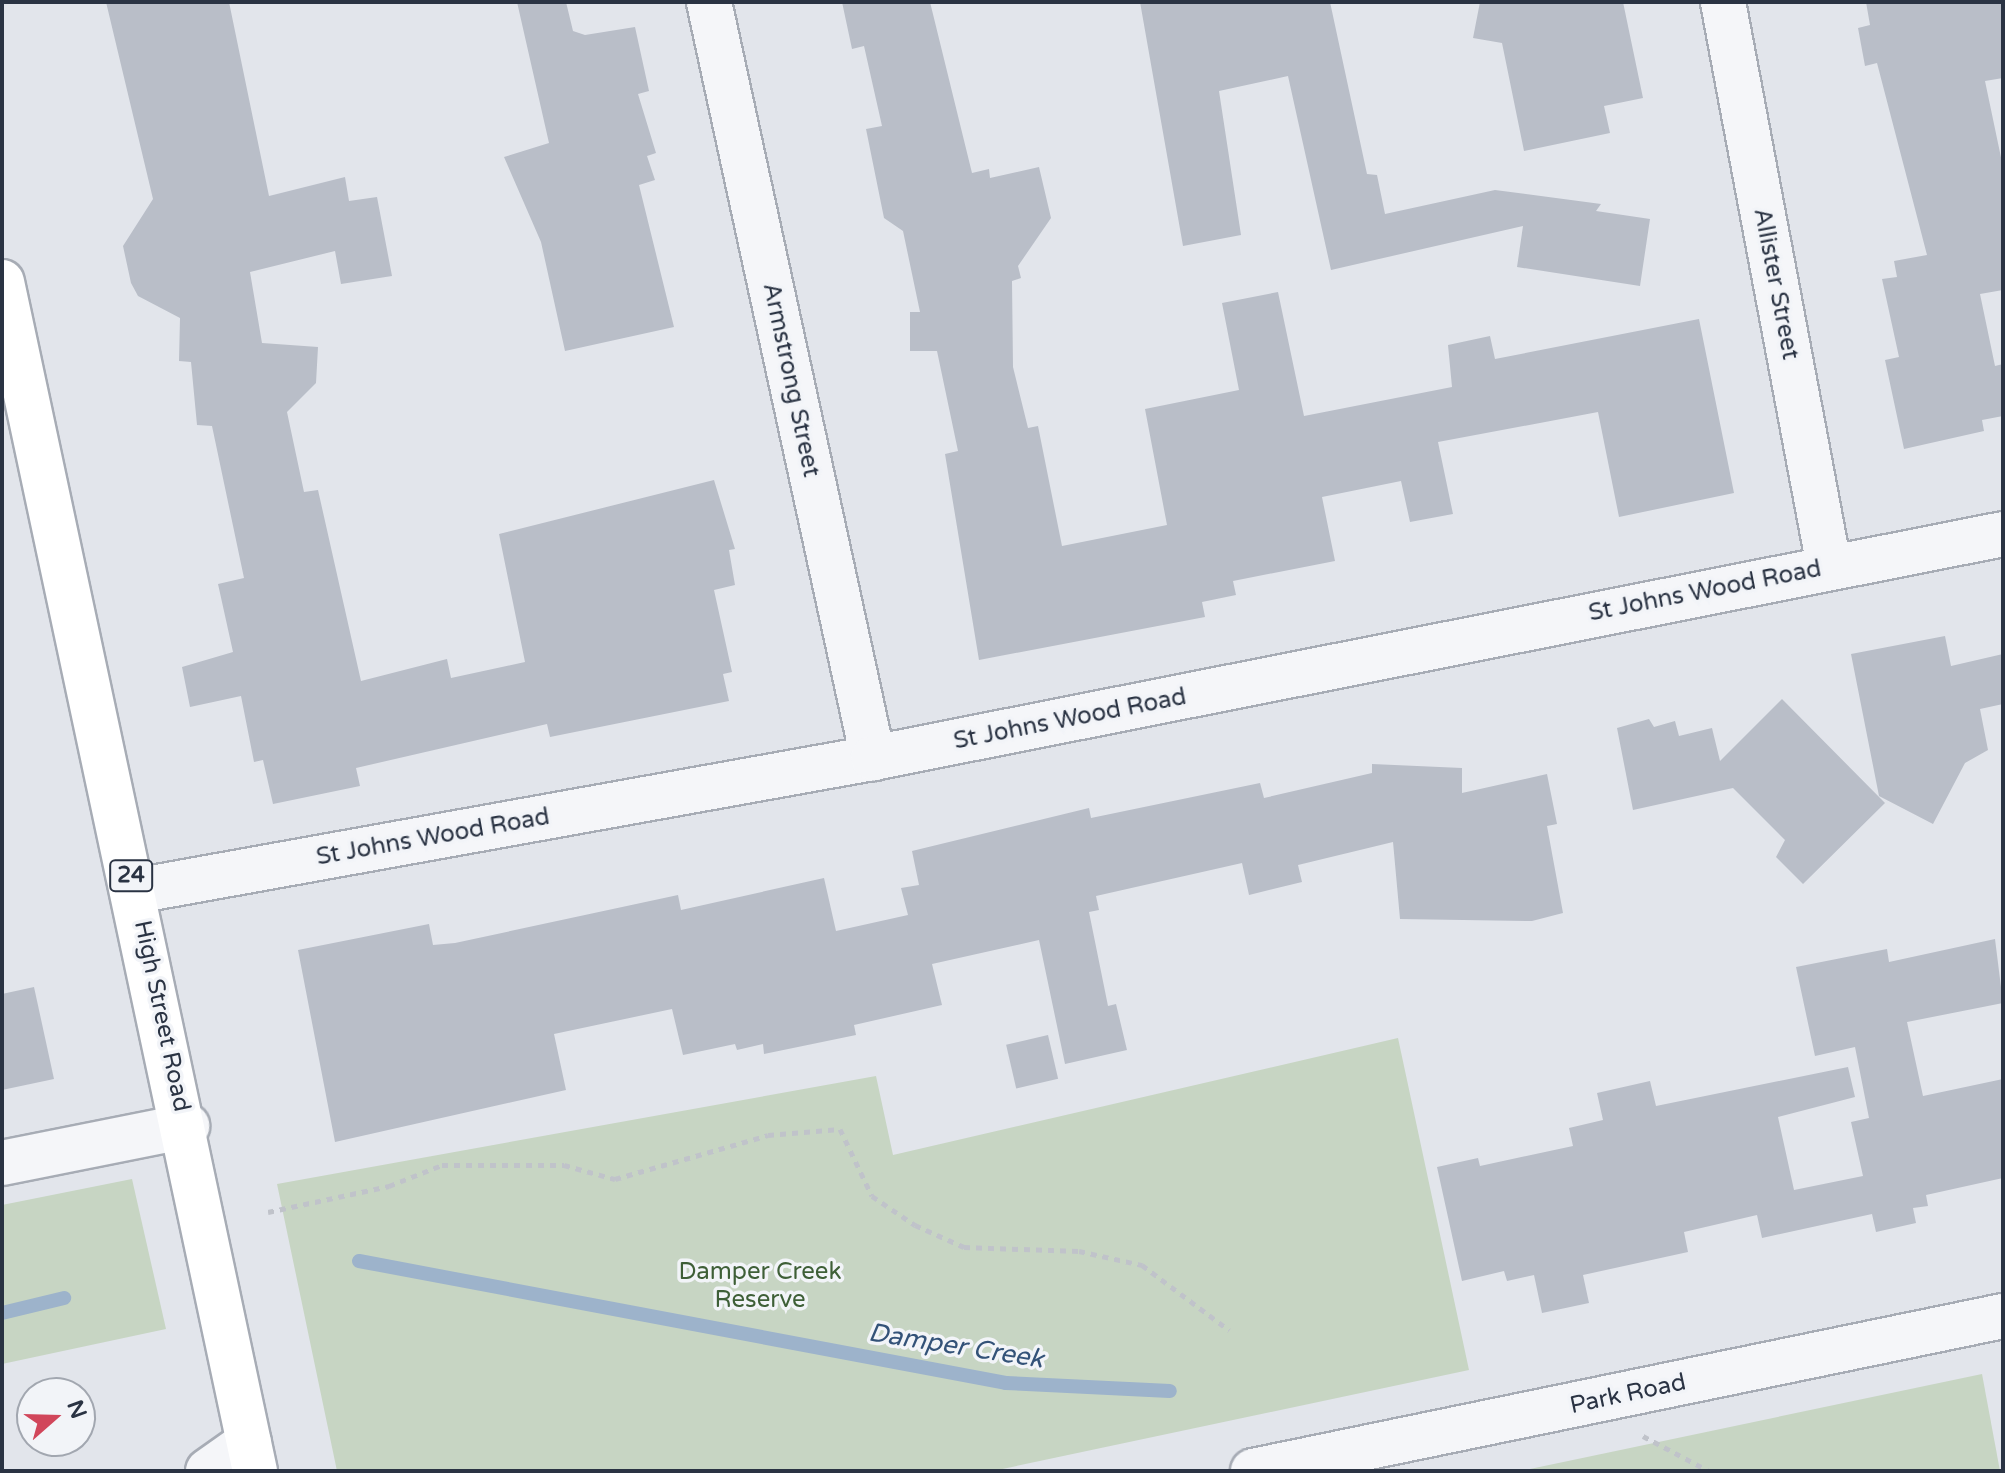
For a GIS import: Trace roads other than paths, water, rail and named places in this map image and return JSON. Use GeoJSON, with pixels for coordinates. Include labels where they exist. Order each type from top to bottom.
{"type":"FeatureCollection","features":[{"type":"Feature","properties":{"kind":"main road","name":"High Street Road"},"geometry":{"type":"LineString","coordinates":[[2,282],[187,1126],[252,1456]]}},
{"type":"Feature","properties":{"kind":"street","name":"Armstrong Street"},"geometry":{"type":"LineString","coordinates":[[709,2],[873,758]]}},
{"type":"Feature","properties":{"kind":"street","name":"Allister Street"},"geometry":{"type":"LineString","coordinates":[[1723,2],[1829,566]]}},
{"type":"Feature","properties":{"kind":"street","name":"St Johns Wood Road"},"geometry":{"type":"LineString","coordinates":[[135,891],[873,758],[1829,566],[2003,534]]}},
{"type":"Feature","properties":{"kind":"street"},"geometry":{"type":"LineString","coordinates":[[2,1163],[187,1126]]}},
{"type":"Feature","properties":{"kind":"street","name":"Park Road"},"geometry":{"type":"LineString","coordinates":[[1253,1471],[2003,1316]]}},
{"type":"Feature","properties":{"kind":"street"},"geometry":{"type":"LineString","coordinates":[[208,1471],[252,1456]]}},
{"type":"Feature","properties":{"kind":"waterway","name":"Damper Creek"},"geometry":{"type":"LineString","coordinates":[[359,1261],[1006,1383],[1170,1391]]}},
{"type":"Feature","properties":{"kind":"waterway","name":"Damper Creek"},"geometry":{"type":"LineString","coordinates":[[2,1313],[64,1298]]}},
{"type":"Feature","properties":{"kind":"park label","name":"Damper Creek Reserve"},"geometry":{"type":"Point","coordinates":[760,1286]}}]}
